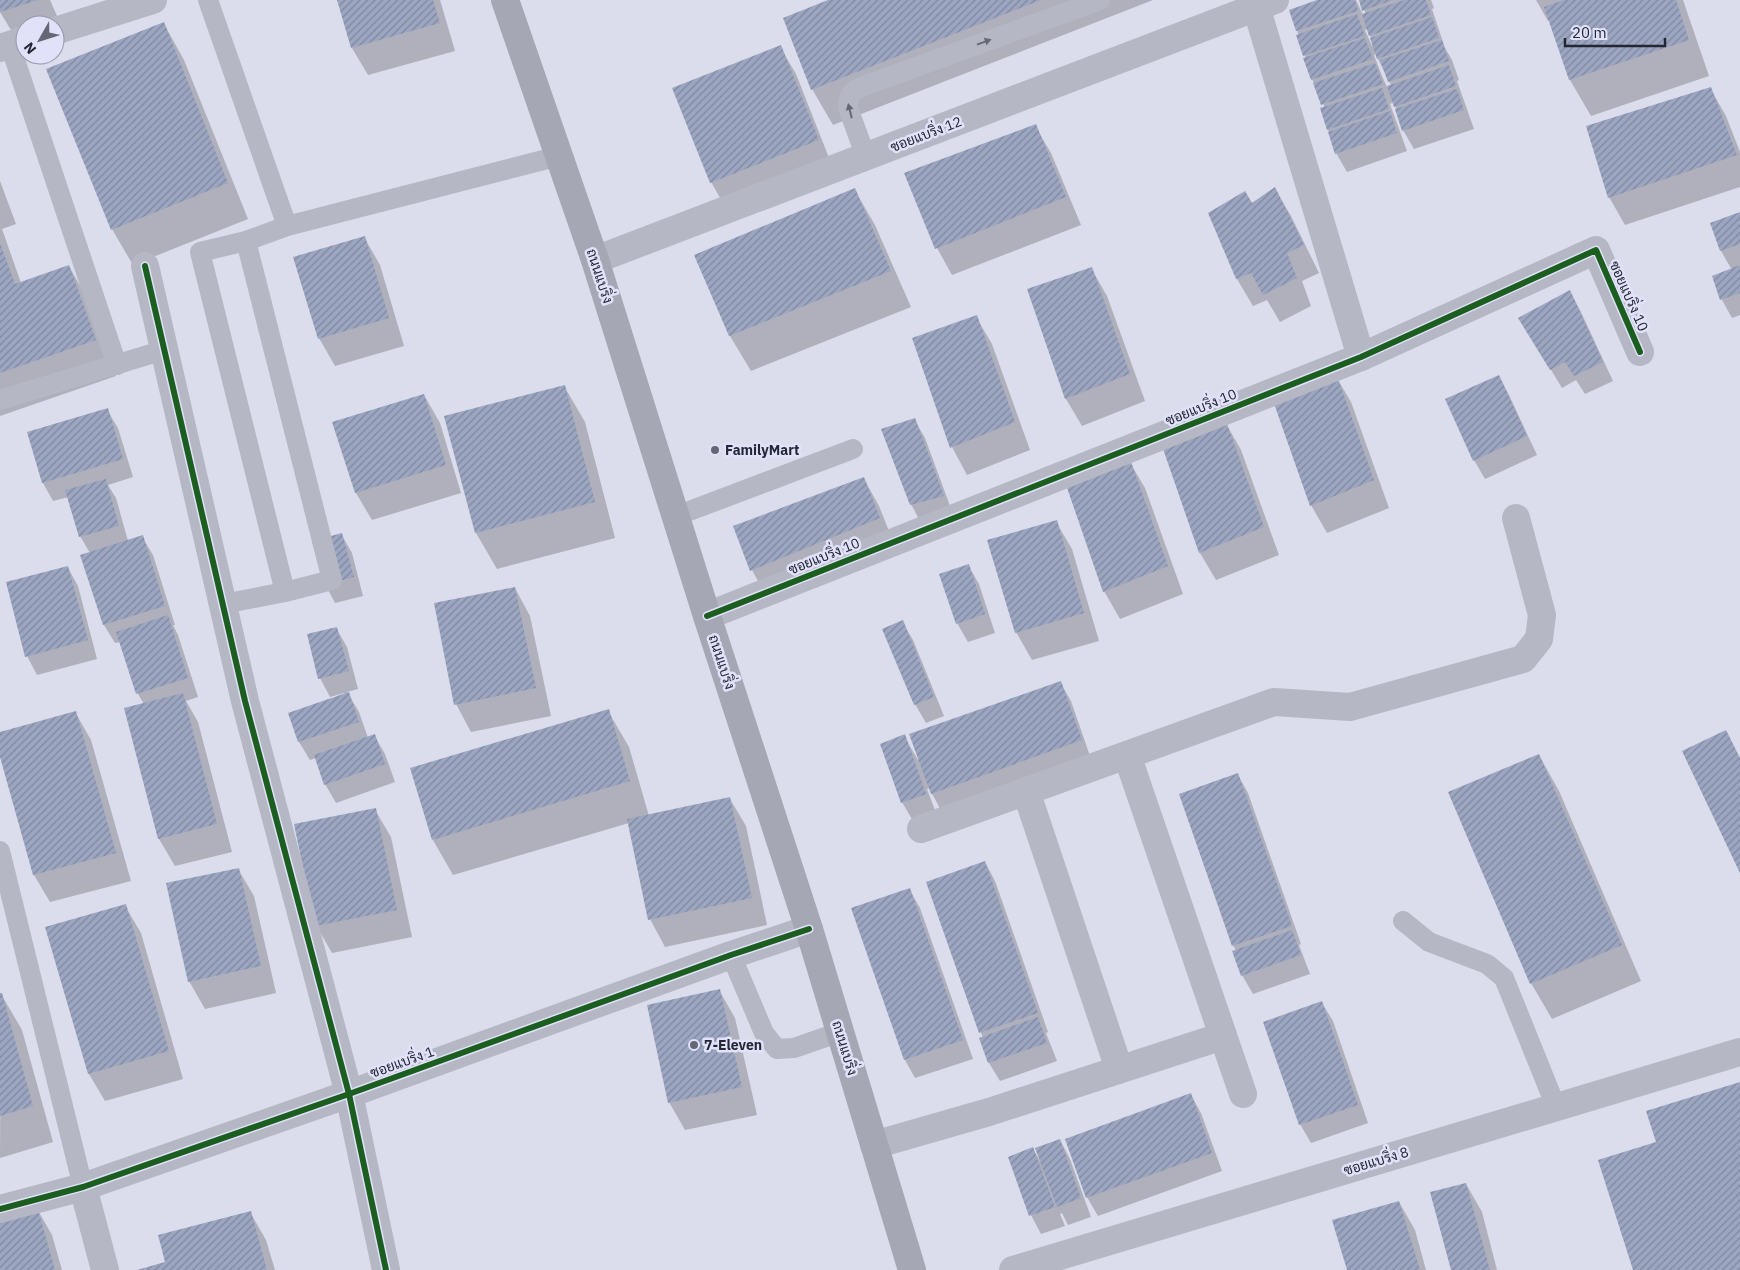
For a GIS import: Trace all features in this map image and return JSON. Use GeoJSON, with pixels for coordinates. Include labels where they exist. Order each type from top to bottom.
{"type":"FeatureCollection","features":[{"type":"Feature","properties":{"kind":"main road","name":"ถนนแบริ่ง"},"geometry":{"type":"LineString","coordinates":[[505,0],[595,260],[707,616],[809,929],[912,1270]]}},
{"type":"Feature","properties":{"kind":"street"},"geometry":{"type":"LineString","coordinates":[[65,28],[153,0]]}},
{"type":"Feature","properties":{"kind":"street"},"geometry":{"type":"LineString","coordinates":[[1262,3],[1360,357]]}},
{"type":"Feature","properties":{"kind":"street","name":"ซอยแบริ่ง 12"},"geometry":{"type":"LineString","coordinates":[[595,260],[1262,3]]}},
{"type":"Feature","properties":{"kind":"street","name":"ซอยแบริ่ง 10"},"geometry":{"type":"LineString","coordinates":[[707,616],[1360,357],[1596,250],[1640,352]]}},
{"type":"Feature","properties":{"kind":"street"},"geometry":{"type":"LineString","coordinates":[[145,266],[245,701],[349,1094],[386,1270]]}},
{"type":"Feature","properties":{"kind":"street"},"geometry":{"type":"LineString","coordinates":[[921,829],[1274,702],[1350,707],[1523,659],[1539,639],[1542,615],[1516,518]]}},
{"type":"Feature","properties":{"kind":"street"},"geometry":{"type":"LineString","coordinates":[[1127,755],[1243,1094]]}},
{"type":"Feature","properties":{"kind":"street"},"geometry":{"type":"LineString","coordinates":[[1026,791],[1118,1069]]}},
{"type":"Feature","properties":{"kind":"street","name":"ซอยแบริ่ง 1"},"geometry":{"type":"LineString","coordinates":[[0,1209],[83,1188],[809,929]]}},
{"type":"Feature","properties":{"kind":"street"},"geometry":{"type":"LineString","coordinates":[[874,1144],[989,1112],[1223,1036]]}},
{"type":"Feature","properties":{"kind":"street","name":"ซอยแบริ่ง 8"},"geometry":{"type":"LineString","coordinates":[[1013,1270],[1740,1052]]}},
{"type":"Feature","properties":{"kind":"street"},"geometry":{"type":"LineString","coordinates":[[83,1188],[105,1270]]}},
{"type":"Feature","properties":{"kind":"lane"},"geometry":{"type":"LineString","coordinates":[[208,0],[287,226]]}},
{"type":"Feature","properties":{"kind":"lane"},"geometry":{"type":"LineString","coordinates":[[866,157],[848,108],[850,93],[854,90],[1100,0]]}},
{"type":"Feature","properties":{"kind":"lane"},"geometry":{"type":"LineString","coordinates":[[12,45],[117,365]]}},
{"type":"Feature","properties":{"kind":"lane"},"geometry":{"type":"LineString","coordinates":[[285,592],[200,252],[246,240],[287,226],[559,156]]}},
{"type":"Feature","properties":{"kind":"lane"},"geometry":{"type":"LineString","coordinates":[[223,604],[285,592],[332,580],[246,240]]}},
{"type":"Feature","properties":{"kind":"lane"},"geometry":{"type":"LineString","coordinates":[[0,400],[164,350]]}},
{"type":"Feature","properties":{"kind":"lane"},"geometry":{"type":"LineString","coordinates":[[676,516],[852,449]]}},
{"type":"Feature","properties":{"kind":"lane"},"geometry":{"type":"LineString","coordinates":[[0,851],[83,1188]]}},
{"type":"Feature","properties":{"kind":"lane"},"geometry":{"type":"LineString","coordinates":[[1403,921],[1429,942],[1487,964],[1504,978],[1556,1107]]}},
{"type":"Feature","properties":{"kind":"lane"},"geometry":{"type":"LineString","coordinates":[[732,955],[764,1033],[777,1049],[794,1048],[840,1032]]}},
{"type":"Feature","properties":{"kind":"building"},"geometry":{"type":"Polygon","coordinates":[[[0,0],[38,0],[0,12],[0,0]]]}},
{"type":"Feature","properties":{"kind":"building"},"geometry":{"type":"Polygon","coordinates":[[[337,0],[433,0],[440,23],[351,48],[337,0]]]}},
{"type":"Feature","properties":{"kind":"building"},"geometry":{"type":"Polygon","coordinates":[[[828,0],[1041,0],[811,90],[783,18],[828,0]]]}},
{"type":"Feature","properties":{"kind":"building"},"geometry":{"type":"Polygon","coordinates":[[[1317,0],[1355,0],[1358,11],[1296,31],[1289,10],[1317,0]]]}},
{"type":"Feature","properties":{"kind":"building"},"geometry":{"type":"Polygon","coordinates":[[[1359,0],[1393,0],[1362,11],[1359,0]]]}},
{"type":"Feature","properties":{"kind":"building"},"geometry":{"type":"Polygon","coordinates":[[[1404,0],[1426,0],[1431,15],[1369,36],[1362,14],[1404,0]]]}},
{"type":"Feature","properties":{"kind":"building"},"geometry":{"type":"Polygon","coordinates":[[[1564,0],[1676,0],[1689,40],[1569,80],[1544,7],[1564,0]]]}},
{"type":"Feature","properties":{"kind":"building"},"geometry":{"type":"Polygon","coordinates":[[[1357,14],[1365,36],[1303,56],[1296,35],[1357,14]]]}},
{"type":"Feature","properties":{"kind":"building"},"geometry":{"type":"Polygon","coordinates":[[[1432,17],[1439,38],[1377,59],[1370,38],[1432,17]]]}},
{"type":"Feature","properties":{"kind":"building"},"geometry":{"type":"Polygon","coordinates":[[[164,22],[228,183],[111,230],[46,69],[56,65],[65,65],[65,61],[164,22]]]}},
{"type":"Feature","properties":{"kind":"building"},"geometry":{"type":"Polygon","coordinates":[[[1365,38],[1373,59],[1311,80],[1303,58],[1365,38]]]}},
{"type":"Feature","properties":{"kind":"building"},"geometry":{"type":"Polygon","coordinates":[[[1442,40],[1449,61],[1388,82],[1380,60],[1442,40]]]}},
{"type":"Feature","properties":{"kind":"building"},"geometry":{"type":"Polygon","coordinates":[[[781,45],[819,140],[710,183],[672,88],[781,45]]]}},
{"type":"Feature","properties":{"kind":"building"},"geometry":{"type":"Polygon","coordinates":[[[1375,63],[1383,84],[1321,105],[1313,83],[1375,63]]]}},
{"type":"Feature","properties":{"kind":"building"},"geometry":{"type":"Polygon","coordinates":[[[1449,65],[1456,86],[1394,107],[1387,86],[1449,65]]]}},
{"type":"Feature","properties":{"kind":"building"},"geometry":{"type":"Polygon","coordinates":[[[1711,87],[1737,155],[1608,198],[1586,126],[1711,87]]]}},
{"type":"Feature","properties":{"kind":"building"},"geometry":{"type":"Polygon","coordinates":[[[1382,88],[1389,109],[1327,130],[1320,108],[1382,88]]]}},
{"type":"Feature","properties":{"kind":"building"},"geometry":{"type":"Polygon","coordinates":[[[1457,89],[1464,110],[1402,131],[1395,109],[1457,89]]]}},
{"type":"Feature","properties":{"kind":"building"},"geometry":{"type":"Polygon","coordinates":[[[1390,111],[1397,133],[1335,154],[1328,132],[1390,111]]]}},
{"type":"Feature","properties":{"kind":"building"},"geometry":{"type":"Polygon","coordinates":[[[1036,124],[1066,197],[935,249],[904,173],[1036,124]]]}},
{"type":"Feature","properties":{"kind":"building"},"geometry":{"type":"Polygon","coordinates":[[[1275,187],[1304,245],[1287,253],[1297,278],[1263,295],[1251,273],[1236,279],[1208,213],[1245,191],[1252,203],[1275,187]]]}},
{"type":"Feature","properties":{"kind":"building"},"geometry":{"type":"Polygon","coordinates":[[[855,188],[891,271],[729,336],[694,255],[855,188]]]}},
{"type":"Feature","properties":{"kind":"building"},"geometry":{"type":"Polygon","coordinates":[[[1740,212],[1740,244],[1720,251],[1710,223],[1740,212]]]}},
{"type":"Feature","properties":{"kind":"building"},"geometry":{"type":"Polygon","coordinates":[[[365,236],[389,318],[318,339],[293,257],[365,236]]]}},
{"type":"Feature","properties":{"kind":"building"},"geometry":{"type":"Polygon","coordinates":[[[0,243],[15,284],[69,265],[96,340],[0,373],[0,243]]]}},
{"type":"Feature","properties":{"kind":"building"},"geometry":{"type":"Polygon","coordinates":[[[1740,265],[1740,293],[1720,300],[1712,276],[1740,265]]]}},
{"type":"Feature","properties":{"kind":"building"},"geometry":{"type":"Polygon","coordinates":[[[1092,267],[1130,374],[1065,399],[1027,289],[1092,267]]]}},
{"type":"Feature","properties":{"kind":"building"},"geometry":{"type":"Polygon","coordinates":[[[1570,290],[1603,362],[1574,376],[1565,362],[1550,370],[1518,318],[1570,290]]]}},
{"type":"Feature","properties":{"kind":"building"},"geometry":{"type":"Polygon","coordinates":[[[977,315],[1015,422],[950,448],[912,338],[977,315]]]}},
{"type":"Feature","properties":{"kind":"building"},"geometry":{"type":"Polygon","coordinates":[[[1336,373],[1374,480],[1310,506],[1271,395],[1336,373]]]}},
{"type":"Feature","properties":{"kind":"building"},"geometry":{"type":"Polygon","coordinates":[[[1499,375],[1527,436],[1473,461],[1445,399],[1499,375]]]}},
{"type":"Feature","properties":{"kind":"building"},"geometry":{"type":"Polygon","coordinates":[[[565,385],[595,502],[475,533],[444,416],[565,385]]]}},
{"type":"Feature","properties":{"kind":"building"},"geometry":{"type":"Polygon","coordinates":[[[424,394],[446,465],[355,493],[332,422],[424,394]]]}},
{"type":"Feature","properties":{"kind":"building"},"geometry":{"type":"Polygon","coordinates":[[[108,408],[123,459],[42,483],[27,432],[108,408]]]}},
{"type":"Feature","properties":{"kind":"building"},"geometry":{"type":"Polygon","coordinates":[[[915,418],[944,496],[910,505],[881,429],[915,418]]]}},
{"type":"Feature","properties":{"kind":"building"},"geometry":{"type":"Polygon","coordinates":[[[1226,421],[1264,527],[1199,553],[1161,443],[1226,421]]]}},
{"type":"Feature","properties":{"kind":"building"},"geometry":{"type":"Polygon","coordinates":[[[1130,459],[1168,566],[1103,592],[1065,482],[1130,459]]]}},
{"type":"Feature","properties":{"kind":"building"},"geometry":{"type":"Polygon","coordinates":[[[864,477],[880,518],[750,571],[733,526],[864,477]]]}},
{"type":"Feature","properties":{"kind":"building"},"geometry":{"type":"Polygon","coordinates":[[[106,479],[119,526],[79,537],[65,490],[106,479]]]}},
{"type":"Feature","properties":{"kind":"building"},"geometry":{"type":"Polygon","coordinates":[[[1057,520],[1084,613],[1015,633],[987,540],[1057,520]]]}},
{"type":"Feature","properties":{"kind":"building"},"geometry":{"type":"Polygon","coordinates":[[[342,533],[354,577],[324,585],[312,541],[342,533]]]}},
{"type":"Feature","properties":{"kind":"building"},"geometry":{"type":"Polygon","coordinates":[[[143,535],[165,606],[103,625],[80,555],[143,535]]]}},
{"type":"Feature","properties":{"kind":"building"},"geometry":{"type":"Polygon","coordinates":[[[969,564],[985,614],[956,624],[939,574],[969,564]]]}},
{"type":"Feature","properties":{"kind":"building"},"geometry":{"type":"Polygon","coordinates":[[[68,566],[88,640],[25,657],[6,582],[68,566]]]}},
{"type":"Feature","properties":{"kind":"building"},"geometry":{"type":"Polygon","coordinates":[[[515,587],[536,688],[454,705],[434,603],[515,587]]]}},
{"type":"Feature","properties":{"kind":"building"},"geometry":{"type":"Polygon","coordinates":[[[168,615],[188,678],[136,694],[116,632],[168,615]]]}},
{"type":"Feature","properties":{"kind":"building"},"geometry":{"type":"Polygon","coordinates":[[[903,620],[934,697],[914,705],[882,629],[903,620]]]}},
{"type":"Feature","properties":{"kind":"building"},"geometry":{"type":"Polygon","coordinates":[[[337,627],[349,671],[318,679],[307,634],[337,627]]]}},
{"type":"Feature","properties":{"kind":"building"},"geometry":{"type":"Polygon","coordinates":[[[1061,681],[1082,740],[931,794],[909,734],[1061,681]]]}},
{"type":"Feature","properties":{"kind":"building"},"geometry":{"type":"Polygon","coordinates":[[[349,692],[359,722],[298,742],[288,713],[349,692]]]}},
{"type":"Feature","properties":{"kind":"building"},"geometry":{"type":"Polygon","coordinates":[[[183,693],[217,824],[158,839],[124,708],[183,693]]]}},
{"type":"Feature","properties":{"kind":"building"},"geometry":{"type":"Polygon","coordinates":[[[609,709],[630,781],[432,840],[410,768],[609,709]]]}},
{"type":"Feature","properties":{"kind":"building"},"geometry":{"type":"Polygon","coordinates":[[[76,711],[116,853],[33,875],[0,757],[0,732],[76,711]]]}},
{"type":"Feature","properties":{"kind":"building"},"geometry":{"type":"Polygon","coordinates":[[[1726,730],[1740,758],[1740,873],[1682,751],[1726,730]]]}},
{"type":"Feature","properties":{"kind":"building"},"geometry":{"type":"Polygon","coordinates":[[[375,734],[385,764],[324,785],[314,755],[375,734]]]}},
{"type":"Feature","properties":{"kind":"building"},"geometry":{"type":"Polygon","coordinates":[[[905,734],[926,794],[901,803],[880,744],[905,734]]]}},
{"type":"Feature","properties":{"kind":"building"},"geometry":{"type":"Polygon","coordinates":[[[1539,754],[1622,945],[1530,984],[1448,792],[1539,754]]]}},
{"type":"Feature","properties":{"kind":"building"},"geometry":{"type":"Polygon","coordinates":[[[1238,773],[1292,926],[1232,946],[1179,794],[1238,773]]]}},
{"type":"Feature","properties":{"kind":"building"},"geometry":{"type":"Polygon","coordinates":[[[730,797],[752,898],[648,920],[627,819],[730,797]]]}},
{"type":"Feature","properties":{"kind":"building"},"geometry":{"type":"Polygon","coordinates":[[[376,808],[397,910],[315,926],[294,824],[376,808]]]}},
{"type":"Feature","properties":{"kind":"building"},"geometry":{"type":"Polygon","coordinates":[[[985,861],[1038,1013],[979,1033],[926,882],[985,861]]]}},
{"type":"Feature","properties":{"kind":"building"},"geometry":{"type":"Polygon","coordinates":[[[239,868],[261,966],[188,982],[166,883],[239,868]]]}},
{"type":"Feature","properties":{"kind":"building"},"geometry":{"type":"Polygon","coordinates":[[[910,888],[963,1040],[904,1060],[851,908],[910,888]]]}},
{"type":"Feature","properties":{"kind":"building"},"geometry":{"type":"Polygon","coordinates":[[[126,904],[169,1051],[88,1074],[45,927],[126,904]]]}},
{"type":"Feature","properties":{"kind":"building"},"geometry":{"type":"Polygon","coordinates":[[[1292,930],[1301,955],[1241,976],[1232,951],[1292,930]]]}},
{"type":"Feature","properties":{"kind":"building"},"geometry":{"type":"Polygon","coordinates":[[[720,989],[742,1087],[668,1103],[647,1005],[720,989]]]}},
{"type":"Feature","properties":{"kind":"building"},"geometry":{"type":"Polygon","coordinates":[[[0,993],[2,993],[33,1106],[0,1116],[0,993]]]}},
{"type":"Feature","properties":{"kind":"building"},"geometry":{"type":"Polygon","coordinates":[[[1322,1001],[1358,1105],[1299,1125],[1263,1022],[1322,1001]]]}},
{"type":"Feature","properties":{"kind":"building"},"geometry":{"type":"Polygon","coordinates":[[[1038,1017],[1047,1043],[988,1063],[979,1038],[1038,1017]]]}},
{"type":"Feature","properties":{"kind":"building"},"geometry":{"type":"Polygon","coordinates":[[[1740,1082],[1740,1270],[1633,1270],[1598,1160],[1656,1142],[1646,1111],[1740,1082]]]}},
{"type":"Feature","properties":{"kind":"building"},"geometry":{"type":"Polygon","coordinates":[[[1191,1093],[1212,1153],[1086,1198],[1065,1139],[1191,1093]]]}},
{"type":"Feature","properties":{"kind":"building"},"geometry":{"type":"Polygon","coordinates":[[[1060,1139],[1081,1198],[1057,1207],[1035,1148],[1060,1139]]]}},
{"type":"Feature","properties":{"kind":"building"},"geometry":{"type":"Polygon","coordinates":[[[1033,1147],[1055,1207],[1029,1216],[1008,1157],[1033,1147]]]}},
{"type":"Feature","properties":{"kind":"building"},"geometry":{"type":"Polygon","coordinates":[[[1466,1183],[1490,1270],[1451,1270],[1430,1192],[1466,1183]]]}},
{"type":"Feature","properties":{"kind":"building"},"geometry":{"type":"Polygon","coordinates":[[[1399,1201],[1420,1270],[1347,1270],[1332,1220],[1399,1201]]]}},
{"type":"Feature","properties":{"kind":"building"},"geometry":{"type":"Polygon","coordinates":[[[37,1206],[55,1270],[0,1270],[0,1216],[37,1206]]]}},
{"type":"Feature","properties":{"kind":"building"},"geometry":{"type":"Polygon","coordinates":[[[251,1211],[267,1270],[137,1270],[165,1262],[158,1235],[251,1211]]]}},
{"type":"Feature","properties":{"kind":"cycle path"},"geometry":{"type":"LineString","coordinates":[[707,616],[1361,357],[1596,250],[1640,352]]}},
{"type":"Feature","properties":{"kind":"cycle path"},"geometry":{"type":"LineString","coordinates":[[145,266],[245,701],[349,1094],[386,1270]]}},
{"type":"Feature","properties":{"kind":"cycle path"},"geometry":{"type":"LineString","coordinates":[[0,1209],[83,1187],[349,1094],[731,955],[809,929]]}},
{"type":"Feature","properties":{"kind":"place","name":"FamilyMart"},"geometry":{"type":"Point","coordinates":[715,450]}},
{"type":"Feature","properties":{"kind":"place","name":"7-Eleven"},"geometry":{"type":"Point","coordinates":[694,1045]}}]}
